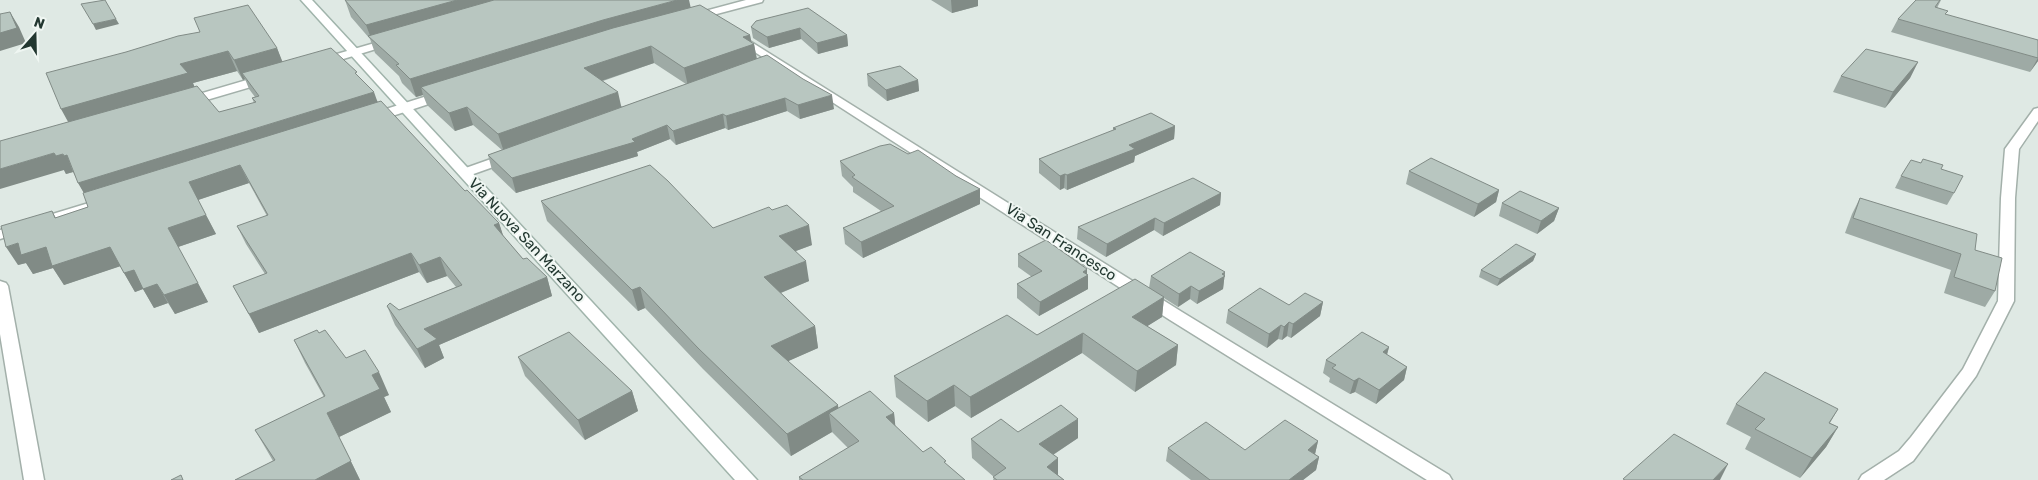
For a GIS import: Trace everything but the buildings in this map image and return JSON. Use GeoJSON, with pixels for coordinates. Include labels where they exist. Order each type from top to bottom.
{"type":"FeatureCollection","features":[{"type":"Feature","properties":{"kind":"street","name":"Via Nuova San Marzano"},"geometry":{"type":"LineString","coordinates":[[306,0],[747,480]]}},
{"type":"Feature","properties":{"kind":"street"},"geometry":{"type":"LineString","coordinates":[[704,14],[758,0]]}},
{"type":"Feature","properties":{"kind":"street","name":"Via San Francesco"},"geometry":{"type":"LineString","coordinates":[[687,12],[704,14],[1176,316],[1442,480]]}},
{"type":"Feature","properties":{"kind":"street"},"geometry":{"type":"LineString","coordinates":[[307,66],[400,39]]}},
{"type":"Feature","properties":{"kind":"street"},"geometry":{"type":"LineString","coordinates":[[758,66],[777,60]]}},
{"type":"Feature","properties":{"kind":"street"},"geometry":{"type":"LineString","coordinates":[[172,106],[278,74]]}},
{"type":"Feature","properties":{"kind":"street"},"geometry":{"type":"LineString","coordinates":[[358,122],[452,92]]}},
{"type":"Feature","properties":{"kind":"street"},"geometry":{"type":"LineString","coordinates":[[1868,480],[1906,456],[1918,442],[1970,372],[2006,301],[2008,198],[2012,149],[2038,112]]}},
{"type":"Feature","properties":{"kind":"street"},"geometry":{"type":"LineString","coordinates":[[465,173],[520,153]]}},
{"type":"Feature","properties":{"kind":"street"},"geometry":{"type":"LineString","coordinates":[[0,235],[104,202]]}},
{"type":"Feature","properties":{"kind":"street"},"geometry":{"type":"LineString","coordinates":[[0,286],[5,341],[34,480]]}}]}
